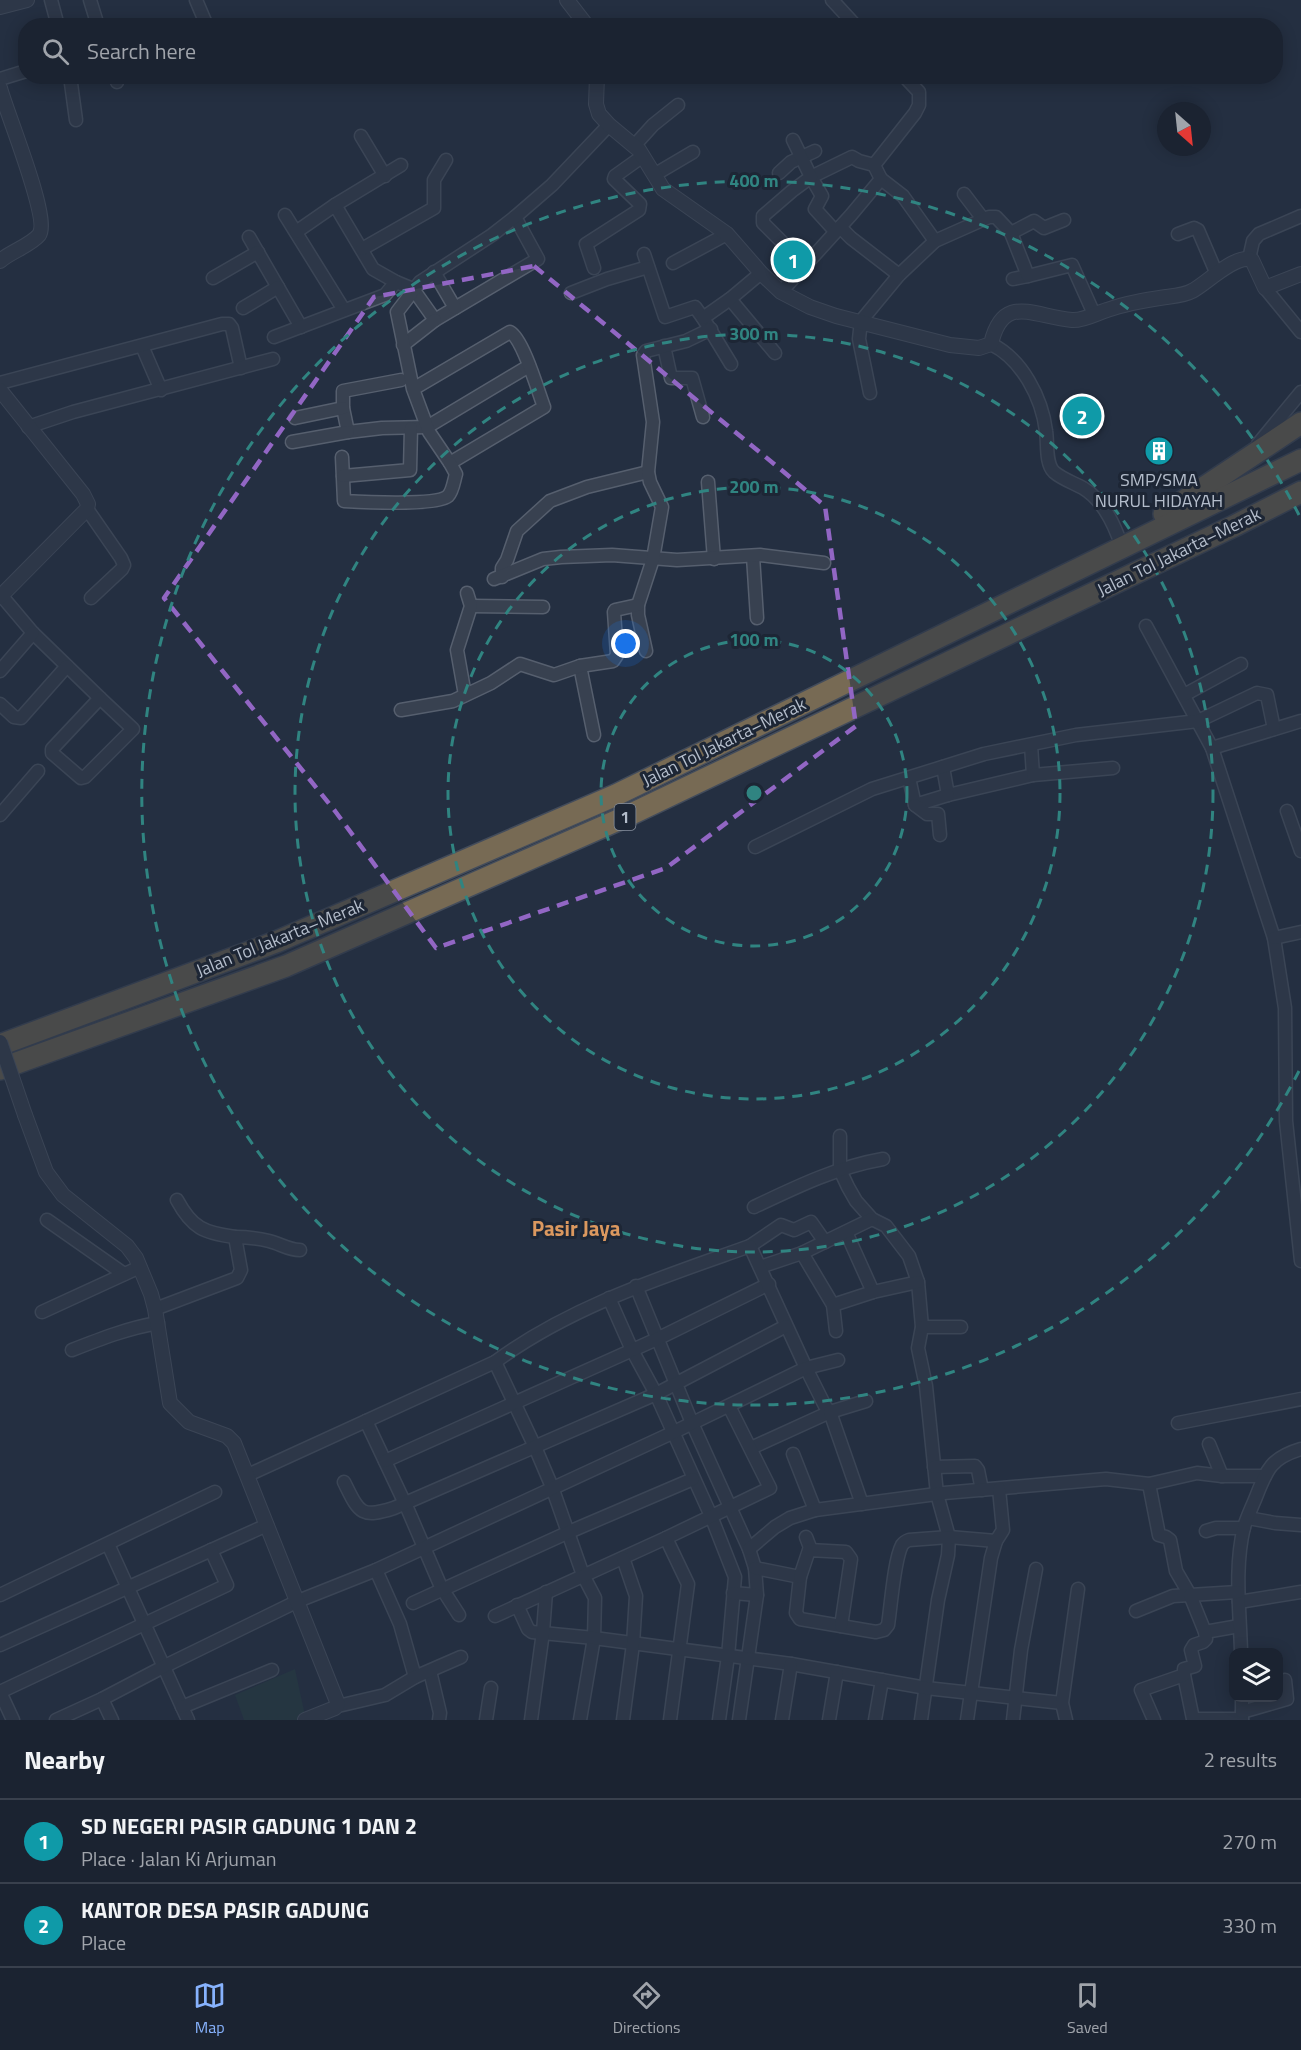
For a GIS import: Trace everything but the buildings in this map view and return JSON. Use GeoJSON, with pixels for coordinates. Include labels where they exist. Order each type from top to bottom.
{"type":"FeatureCollection","features":[{"type":"Feature","properties":{"kind":"highway"},"geometry":{"type":"LineString","coordinates":[[1121,541],[1301,423]]}},
{"type":"Feature","properties":{"kind":"highway","name":"Jalan Tol Jakarta–Merak"},"geometry":{"type":"LineString","coordinates":[[0,1043],[276,942],[616,795],[1121,541],[1301,460]]}},
{"type":"Feature","properties":{"kind":"highway","name":"Jalan Tol Jakarta–Merak"},"geometry":{"type":"LineString","coordinates":[[0,1069],[286,966],[625,817],[1301,492]]}},
{"type":"Feature","properties":{"kind":"highway"},"geometry":{"type":"LineString","coordinates":[[1234,526],[1301,503]]}},
{"type":"Feature","properties":{"kind":"street"},"geometry":{"type":"LineString","coordinates":[[0,7],[27,0]]}},
{"type":"Feature","properties":{"kind":"street"},"geometry":{"type":"LineString","coordinates":[[51,0],[56,18]]}},
{"type":"Feature","properties":{"kind":"street"},"geometry":{"type":"LineString","coordinates":[[90,0],[96,18]]}},
{"type":"Feature","properties":{"kind":"street"},"geometry":{"type":"LineString","coordinates":[[196,0],[204,18]]}},
{"type":"Feature","properties":{"kind":"street"},"geometry":{"type":"LineString","coordinates":[[567,0],[581,18]]}},
{"type":"Feature","properties":{"kind":"street"},"geometry":{"type":"LineString","coordinates":[[832,0],[849,18]]}},
{"type":"Feature","properties":{"kind":"street"},"geometry":{"type":"LineString","coordinates":[[0,79],[18,73]]}},
{"type":"Feature","properties":{"kind":"street"},"geometry":{"type":"LineString","coordinates":[[71,84],[76,120]]}},
{"type":"Feature","properties":{"kind":"street"},"geometry":{"type":"LineString","coordinates":[[597,84],[597,109],[609,125],[639,151],[663,189],[727,234],[760,273],[781,292],[810,307],[836,316],[950,345],[979,348],[991,344]]}},
{"type":"Feature","properties":{"kind":"street"},"geometry":{"type":"LineString","coordinates":[[874,165],[919,105],[919,92],[912,84]]}},
{"type":"Feature","properties":{"kind":"street"},"geometry":{"type":"LineString","coordinates":[[0,88],[29,175],[42,225],[38,237],[0,261]]}},
{"type":"Feature","properties":{"kind":"street"},"geometry":{"type":"LineString","coordinates":[[594,268],[586,244],[641,207],[614,180],[615,176],[639,151],[653,125],[678,105]]}},
{"type":"Feature","properties":{"kind":"street"},"geometry":{"type":"LineString","coordinates":[[274,337],[385,295],[434,272],[492,235],[515,217],[552,185],[609,125]]}},
{"type":"Feature","properties":{"kind":"street"},"geometry":{"type":"LineString","coordinates":[[361,136],[385,176]]}},
{"type":"Feature","properties":{"kind":"street"},"geometry":{"type":"LineString","coordinates":[[793,140],[822,196],[815,209],[837,229],[899,276]]}},
{"type":"Feature","properties":{"kind":"street"},"geometry":{"type":"LineString","coordinates":[[654,175],[693,152]]}},
{"type":"Feature","properties":{"kind":"street"},"geometry":{"type":"LineString","coordinates":[[779,173],[787,164],[815,152]]}},
{"type":"Feature","properties":{"kind":"street"},"geometry":{"type":"LineString","coordinates":[[787,247],[763,223],[764,216],[811,177],[852,157],[874,165],[881,179],[903,196],[935,241]]}},
{"type":"Feature","properties":{"kind":"street"},"geometry":{"type":"LineString","coordinates":[[362,249],[434,208],[432,188],[446,160]]}},
{"type":"Feature","properties":{"kind":"street"},"geometry":{"type":"LineString","coordinates":[[296,232],[401,165]]}},
{"type":"Feature","properties":{"kind":"street"},"geometry":{"type":"LineString","coordinates":[[781,292],[881,179]]}},
{"type":"Feature","properties":{"kind":"street"},"geometry":{"type":"LineString","coordinates":[[964,194],[983,219]]}},
{"type":"Feature","properties":{"kind":"street"},"geometry":{"type":"LineString","coordinates":[[335,205],[376,272],[405,285],[435,320]]}},
{"type":"Feature","properties":{"kind":"street"},"geometry":{"type":"LineString","coordinates":[[285,215],[344,310]]}},
{"type":"Feature","properties":{"kind":"street"},"geometry":{"type":"LineString","coordinates":[[1301,216],[1259,234],[1253,242],[1249,259],[1266,290],[1301,332]]}},
{"type":"Feature","properties":{"kind":"street"},"geometry":{"type":"LineString","coordinates":[[403,345],[435,320],[538,259],[515,217]]}},
{"type":"Feature","properties":{"kind":"street"},"geometry":{"type":"LineString","coordinates":[[870,393],[859,339],[861,321],[899,276],[935,241],[983,219],[996,217],[1011,233],[1028,276]]}},
{"type":"Feature","properties":{"kind":"street"},"geometry":{"type":"LineString","coordinates":[[1011,233],[1034,222],[1044,228],[1064,220]]}},
{"type":"Feature","properties":{"kind":"street"},"geometry":{"type":"LineString","coordinates":[[1178,234],[1194,228],[1198,230],[1216,272]]}},
{"type":"Feature","properties":{"kind":"street"},"geometry":{"type":"LineString","coordinates":[[673,263],[727,234]]}},
{"type":"Feature","properties":{"kind":"street"},"geometry":{"type":"LineString","coordinates":[[249,237],[301,327]]}},
{"type":"Feature","properties":{"kind":"street"},"geometry":{"type":"LineString","coordinates":[[213,278],[258,252]]}},
{"type":"Feature","properties":{"kind":"street"},"geometry":{"type":"LineString","coordinates":[[644,254],[665,316],[693,307],[704,318],[731,364]]}},
{"type":"Feature","properties":{"kind":"street"},"geometry":{"type":"LineString","coordinates":[[991,344],[999,321],[1013,312],[1075,321],[1124,304],[1189,293],[1216,272],[1249,259]]}},
{"type":"Feature","properties":{"kind":"street"},"geometry":{"type":"LineString","coordinates":[[1013,279],[1072,265],[1094,314]]}},
{"type":"Feature","properties":{"kind":"street"},"geometry":{"type":"LineString","coordinates":[[571,293],[648,267]]}},
{"type":"Feature","properties":{"kind":"street"},"geometry":{"type":"LineString","coordinates":[[434,272],[455,308]]}},
{"type":"Feature","properties":{"kind":"street"},"geometry":{"type":"LineString","coordinates":[[704,318],[760,273]]}},
{"type":"Feature","properties":{"kind":"street"},"geometry":{"type":"LineString","coordinates":[[1266,290],[1301,274]]}},
{"type":"Feature","properties":{"kind":"street"},"geometry":{"type":"LineString","coordinates":[[343,476],[410,470],[419,428],[397,312],[405,285]]}},
{"type":"Feature","properties":{"kind":"street"},"geometry":{"type":"LineString","coordinates":[[243,308],[278,286]]}},
{"type":"Feature","properties":{"kind":"street"},"geometry":{"type":"LineString","coordinates":[[730,299],[775,352]]}},
{"type":"Feature","properties":{"kind":"street"},"geometry":{"type":"LineString","coordinates":[[0,383],[226,323],[232,328],[241,368]]}},
{"type":"Feature","properties":{"kind":"street"},"geometry":{"type":"LineString","coordinates":[[646,651],[638,605],[653,559],[662,507],[650,482],[648,472],[653,422],[643,355],[646,351],[688,341],[711,329]]}},
{"type":"Feature","properties":{"kind":"street"},"geometry":{"type":"LineString","coordinates":[[413,389],[510,332],[514,333],[544,407],[450,463]]}},
{"type":"Feature","properties":{"kind":"street"},"geometry":{"type":"LineString","coordinates":[[991,344],[1009,356],[1024,374],[1038,400],[1046,428],[1049,461],[1054,472],[1086,490],[1104,509],[1121,541]]}},
{"type":"Feature","properties":{"kind":"street"},"geometry":{"type":"LineString","coordinates":[[142,346],[161,390]]}},
{"type":"Feature","properties":{"kind":"street"},"geometry":{"type":"LineString","coordinates":[[664,346],[671,378],[692,378],[703,417]]}},
{"type":"Feature","properties":{"kind":"street"},"geometry":{"type":"LineString","coordinates":[[28,427],[73,412],[273,359]]}},
{"type":"Feature","properties":{"kind":"street"},"geometry":{"type":"LineString","coordinates":[[292,442],[348,432],[396,427],[419,428],[529,366]]}},
{"type":"Feature","properties":{"kind":"street"},"geometry":{"type":"LineString","coordinates":[[348,432],[343,408],[343,391],[401,380]]}},
{"type":"Feature","properties":{"kind":"street"},"geometry":{"type":"LineString","coordinates":[[0,390],[84,494],[88,504],[87,509],[1,596],[33,633],[133,729],[85,777],[81,778],[52,753],[51,749],[100,698]]}},
{"type":"Feature","properties":{"kind":"street"},"geometry":{"type":"LineString","coordinates":[[1242,462],[1301,392]]}},
{"type":"Feature","properties":{"kind":"street"},"geometry":{"type":"LineString","coordinates":[[295,418],[343,408]]}},
{"type":"Feature","properties":{"kind":"street"},"geometry":{"type":"LineString","coordinates":[[342,457],[344,501],[422,502],[444,498],[451,492],[456,474],[450,463],[419,428]]}},
{"type":"Feature","properties":{"kind":"street"},"geometry":{"type":"LineString","coordinates":[[648,472],[587,487],[550,501],[517,531],[498,578],[535,562],[552,558],[612,555],[677,560],[753,556],[782,557],[824,563]]}},
{"type":"Feature","properties":{"kind":"street"},"geometry":{"type":"LineString","coordinates":[[708,482],[714,559]]}},
{"type":"Feature","properties":{"kind":"street"},"geometry":{"type":"LineString","coordinates":[[87,509],[124,565],[91,598]]}},
{"type":"Feature","properties":{"kind":"street"},"geometry":{"type":"LineString","coordinates":[[753,556],[757,618]]}},
{"type":"Feature","properties":{"kind":"street"},"geometry":{"type":"LineString","coordinates":[[465,695],[457,650],[471,606],[467,593]]}},
{"type":"Feature","properties":{"kind":"street"},"geometry":{"type":"LineString","coordinates":[[401,710],[453,701],[491,683],[520,664],[551,675],[580,666],[616,659],[614,612],[638,605]]}},
{"type":"Feature","properties":{"kind":"street"},"geometry":{"type":"LineString","coordinates":[[471,606],[543,607]]}},
{"type":"Feature","properties":{"kind":"street"},"geometry":{"type":"LineString","coordinates":[[1146,626],[1212,748],[1274,938],[1285,1008],[1286,1120],[1301,1261]]}},
{"type":"Feature","properties":{"kind":"street"},"geometry":{"type":"LineString","coordinates":[[0,671],[33,633]]}},
{"type":"Feature","properties":{"kind":"street"},"geometry":{"type":"LineString","coordinates":[[1184,695],[1241,664]]}},
{"type":"Feature","properties":{"kind":"street"},"geometry":{"type":"LineString","coordinates":[[0,704],[14,717],[21,718],[67,666]]}},
{"type":"Feature","properties":{"kind":"street"},"geometry":{"type":"LineString","coordinates":[[580,666],[594,735]]}},
{"type":"Feature","properties":{"kind":"street"},"geometry":{"type":"LineString","coordinates":[[755,847],[872,789],[984,754],[1076,735],[1198,721],[1257,693],[1264,693],[1269,700],[1274,729]]}},
{"type":"Feature","properties":{"kind":"street"},"geometry":{"type":"LineString","coordinates":[[1212,748],[1301,721]]}},
{"type":"Feature","properties":{"kind":"street"},"geometry":{"type":"LineString","coordinates":[[1031,745],[1033,775]]}},
{"type":"Feature","properties":{"kind":"street"},"geometry":{"type":"LineString","coordinates":[[944,767],[948,795]]}},
{"type":"Feature","properties":{"kind":"street"},"geometry":{"type":"LineString","coordinates":[[915,804],[1033,775],[1113,768]]}},
{"type":"Feature","properties":{"kind":"street"},"geometry":{"type":"LineString","coordinates":[[0,815],[38,771]]}},
{"type":"Feature","properties":{"kind":"street"},"geometry":{"type":"LineString","coordinates":[[909,778],[915,804],[927,814],[938,814],[940,835]]}},
{"type":"Feature","properties":{"kind":"street"},"geometry":{"type":"LineString","coordinates":[[1287,811],[1297,828],[1301,851]]}},
{"type":"Feature","properties":{"kind":"street"},"geometry":{"type":"LineString","coordinates":[[1274,938],[1301,932]]}},
{"type":"Feature","properties":{"kind":"street"},"geometry":{"type":"LineString","coordinates":[[0,1043],[46,1172],[63,1195],[127,1246],[140,1267],[152,1294],[157,1316],[170,1403],[189,1422],[230,1438],[234,1443],[338,1706]]}},
{"type":"Feature","properties":{"kind":"street"},"geometry":{"type":"LineString","coordinates":[[840,1136],[840,1170],[856,1202],[872,1219],[886,1226],[909,1256],[918,1281],[922,1327],[918,1348],[926,1386],[937,1494],[949,1538],[921,1720]]}},
{"type":"Feature","properties":{"kind":"street"},"geometry":{"type":"LineString","coordinates":[[754,1207],[840,1170],[883,1159]]}},
{"type":"Feature","properties":{"kind":"street"},"geometry":{"type":"LineString","coordinates":[[177,1200],[186,1217],[196,1225],[222,1235],[255,1238],[284,1248],[300,1250]]}},
{"type":"Feature","properties":{"kind":"street"},"geometry":{"type":"LineString","coordinates":[[760,1267],[802,1253],[872,1219]]}},
{"type":"Feature","properties":{"kind":"street"},"geometry":{"type":"LineString","coordinates":[[47,1220],[124,1274]]}},
{"type":"Feature","properties":{"kind":"street"},"geometry":{"type":"LineString","coordinates":[[248,1475],[495,1362],[537,1335],[609,1298],[636,1286],[750,1246],[781,1226],[794,1230],[811,1222],[825,1242]]}},
{"type":"Feature","properties":{"kind":"street"},"geometry":{"type":"LineString","coordinates":[[846,1232],[873,1292]]}},
{"type":"Feature","properties":{"kind":"street"},"geometry":{"type":"LineString","coordinates":[[72,1350],[142,1326],[157,1316],[237,1278],[241,1270],[235,1237]]}},
{"type":"Feature","properties":{"kind":"street"},"geometry":{"type":"LineString","coordinates":[[750,1246],[806,1368],[830,1412],[862,1504]]}},
{"type":"Feature","properties":{"kind":"street"},"geometry":{"type":"LineString","coordinates":[[802,1253],[833,1305],[836,1331]]}},
{"type":"Feature","properties":{"kind":"street"},"geometry":{"type":"LineString","coordinates":[[42,1312],[140,1267]]}},
{"type":"Feature","properties":{"kind":"street"},"geometry":{"type":"LineString","coordinates":[[833,1305],[918,1281]]}},
{"type":"Feature","properties":{"kind":"street"},"geometry":{"type":"LineString","coordinates":[[385,1461],[657,1339],[769,1284]]}},
{"type":"Feature","properties":{"kind":"street"},"geometry":{"type":"LineString","coordinates":[[636,1286],[755,1568],[757,1595],[739,1720]]}},
{"type":"Feature","properties":{"kind":"street"},"geometry":{"type":"LineString","coordinates":[[609,1298],[632,1350],[656,1394],[711,1516],[735,1577],[728,1656],[719,1720]]}},
{"type":"Feature","properties":{"kind":"street"},"geometry":{"type":"LineString","coordinates":[[344,1482],[358,1509],[364,1513],[384,1511],[405,1504],[656,1394],[786,1326]]}},
{"type":"Feature","properties":{"kind":"street"},"geometry":{"type":"LineString","coordinates":[[922,1327],[961,1327]]}},
{"type":"Feature","properties":{"kind":"street"},"geometry":{"type":"LineString","coordinates":[[56,1720],[298,1601],[376,1570],[672,1433],[806,1368],[838,1360]]}},
{"type":"Feature","properties":{"kind":"street"},"geometry":{"type":"LineString","coordinates":[[495,1362],[535,1447],[570,1540],[595,1598],[594,1638],[580,1720]]}},
{"type":"Feature","properties":{"kind":"street"},"geometry":{"type":"LineString","coordinates":[[1178,1423],[1301,1399]]}},
{"type":"Feature","properties":{"kind":"street"},"geometry":{"type":"LineString","coordinates":[[751,1448],[830,1412],[866,1401]]}},
{"type":"Feature","properties":{"kind":"street"},"geometry":{"type":"LineString","coordinates":[[495,1616],[770,1488],[729,1406]]}},
{"type":"Feature","properties":{"kind":"street"},"geometry":{"type":"LineString","coordinates":[[366,1421],[423,1547],[459,1615]]}},
{"type":"Feature","properties":{"kind":"street"},"geometry":{"type":"LineString","coordinates":[[1209,1444],[1222,1476]]}},
{"type":"Feature","properties":{"kind":"street"},"geometry":{"type":"LineString","coordinates":[[1241,1648],[1240,1549],[1246,1523],[1265,1476],[1273,1463],[1286,1454],[1301,1449]]}},
{"type":"Feature","properties":{"kind":"street"},"geometry":{"type":"LineString","coordinates":[[794,1454],[815,1510]]}},
{"type":"Feature","properties":{"kind":"street"},"geometry":{"type":"LineString","coordinates":[[934,1467],[975,1466],[982,1490]]}},
{"type":"Feature","properties":{"kind":"street"},"geometry":{"type":"LineString","coordinates":[[749,1550],[785,1521],[815,1510],[937,1494],[1106,1479],[1149,1484],[1197,1473],[1222,1476],[1265,1476]]}},
{"type":"Feature","properties":{"kind":"street"},"geometry":{"type":"LineString","coordinates":[[413,1603],[568,1532],[693,1479]]}},
{"type":"Feature","properties":{"kind":"street"},"geometry":{"type":"LineString","coordinates":[[1149,1484],[1159,1535],[1170,1540],[1176,1570],[1190,1595],[1205,1632],[1205,1641],[1194,1645],[1191,1650],[1195,1666],[1184,1669],[1192,1720],[1242,1717],[1287,1699],[1285,1680]]}},
{"type":"Feature","properties":{"kind":"street"},"geometry":{"type":"LineString","coordinates":[[967,1720],[991,1558],[996,1541],[1003,1530],[999,1489]]}},
{"type":"Feature","properties":{"kind":"street"},"geometry":{"type":"LineString","coordinates":[[0,1595],[215,1492]]}},
{"type":"Feature","properties":{"kind":"street"},"geometry":{"type":"LineString","coordinates":[[1206,1531],[1246,1523],[1301,1525]]}},
{"type":"Feature","properties":{"kind":"street"},"geometry":{"type":"LineString","coordinates":[[0,1645],[267,1525]]}},
{"type":"Feature","properties":{"kind":"street"},"geometry":{"type":"LineString","coordinates":[[666,1538],[688,1581],[670,1720]]}},
{"type":"Feature","properties":{"kind":"street"},"geometry":{"type":"LineString","coordinates":[[806,1538],[811,1550]]}},
{"type":"Feature","properties":{"kind":"street"},"geometry":{"type":"LineString","coordinates":[[841,1626],[850,1556],[846,1552],[811,1550],[806,1553],[800,1577],[797,1617],[800,1619],[876,1632],[886,1629],[896,1567],[902,1545],[909,1539],[949,1538],[996,1541]]}},
{"type":"Feature","properties":{"kind":"street"},"geometry":{"type":"LineString","coordinates":[[108,1544],[188,1720]]}},
{"type":"Feature","properties":{"kind":"street"},"geometry":{"type":"LineString","coordinates":[[12,1720],[0,1692],[228,1585],[211,1550]]}},
{"type":"Feature","properties":{"kind":"street"},"geometry":{"type":"LineString","coordinates":[[623,1558],[636,1596],[633,1644],[623,1720]]}},
{"type":"Feature","properties":{"kind":"street"},"geometry":{"type":"LineString","coordinates":[[755,1568],[800,1577]]}},
{"type":"Feature","properties":{"kind":"street"},"geometry":{"type":"LineString","coordinates":[[1013,1720],[1021,1650],[1036,1569]]}},
{"type":"Feature","properties":{"kind":"street"},"geometry":{"type":"LineString","coordinates":[[376,1570],[400,1624],[415,1677]]}},
{"type":"Feature","properties":{"kind":"street"},"geometry":{"type":"LineString","coordinates":[[1066,1720],[1062,1703],[1078,1589]]}},
{"type":"Feature","properties":{"kind":"street"},"geometry":{"type":"LineString","coordinates":[[531,1720],[546,1592]]}},
{"type":"Feature","properties":{"kind":"street"},"geometry":{"type":"LineString","coordinates":[[1136,1611],[1173,1596],[1239,1597],[1301,1592]]}},
{"type":"Feature","properties":{"kind":"street"},"geometry":{"type":"LineString","coordinates":[[734,1593],[757,1595]]}},
{"type":"Feature","properties":{"kind":"street"},"geometry":{"type":"LineString","coordinates":[[517,1605],[530,1631],[791,1664],[926,1688],[1062,1703]]}},
{"type":"Feature","properties":{"kind":"street"},"geometry":{"type":"LineString","coordinates":[[1205,1632],[1239,1626]]}},
{"type":"Feature","properties":{"kind":"street"},"geometry":{"type":"LineString","coordinates":[[305,1720],[338,1706],[385,1695],[415,1677],[461,1658]]}},
{"type":"Feature","properties":{"kind":"street"},"geometry":{"type":"LineString","coordinates":[[782,1720],[791,1664]]}},
{"type":"Feature","properties":{"kind":"street"},"geometry":{"type":"LineString","coordinates":[[182,1707],[272,1670]]}},
{"type":"Feature","properties":{"kind":"street"},"geometry":{"type":"LineString","coordinates":[[430,1671],[440,1713],[439,1720]]}},
{"type":"Feature","properties":{"kind":"street"},"geometry":{"type":"LineString","coordinates":[[829,1720],[837,1672]]}},
{"type":"Feature","properties":{"kind":"street"},"geometry":{"type":"LineString","coordinates":[[1154,1720],[1142,1690],[1184,1676]]}},
{"type":"Feature","properties":{"kind":"street"},"geometry":{"type":"LineString","coordinates":[[875,1720],[882,1680]]}},
{"type":"Feature","properties":{"kind":"street"},"geometry":{"type":"LineString","coordinates":[[486,1720],[491,1688]]}},
{"type":"Feature","properties":{"kind":"street"},"geometry":{"type":"LineString","coordinates":[[102,1699],[112,1720]]}},
{"type":"Feature","properties":{"kind":"highlighted area"},"geometry":{"type":"Polygon","coordinates":[[[534,266],[825,506],[856,726],[666,868],[436,948],[335,811],[164,598],[374,297],[534,266]]]}},
{"type":"Feature","properties":{"kind":"green space"},"geometry":{"type":"Polygon","coordinates":[[[295,1669],[306,1720],[244,1720],[235,1695],[295,1669]]]}},
{"type":"Feature","properties":{"kind":"place","name":"SD NEGERI PASIR GADUNG 1 DAN 2"},"geometry":{"type":"Point","coordinates":[793,260]}},
{"type":"Feature","properties":{"kind":"place","name":"KANTOR DESA PASIR GADUNG"},"geometry":{"type":"Point","coordinates":[1082,416]}},
{"type":"Feature","properties":{"kind":"place","name":"SMP/SMA NURUL HIDAYAH"},"geometry":{"type":"Point","coordinates":[1159,451]}},
{"type":"Feature","properties":{"kind":"district","name":"Pasir Jaya"},"geometry":{"type":"Point","coordinates":[576,1229]}}]}
